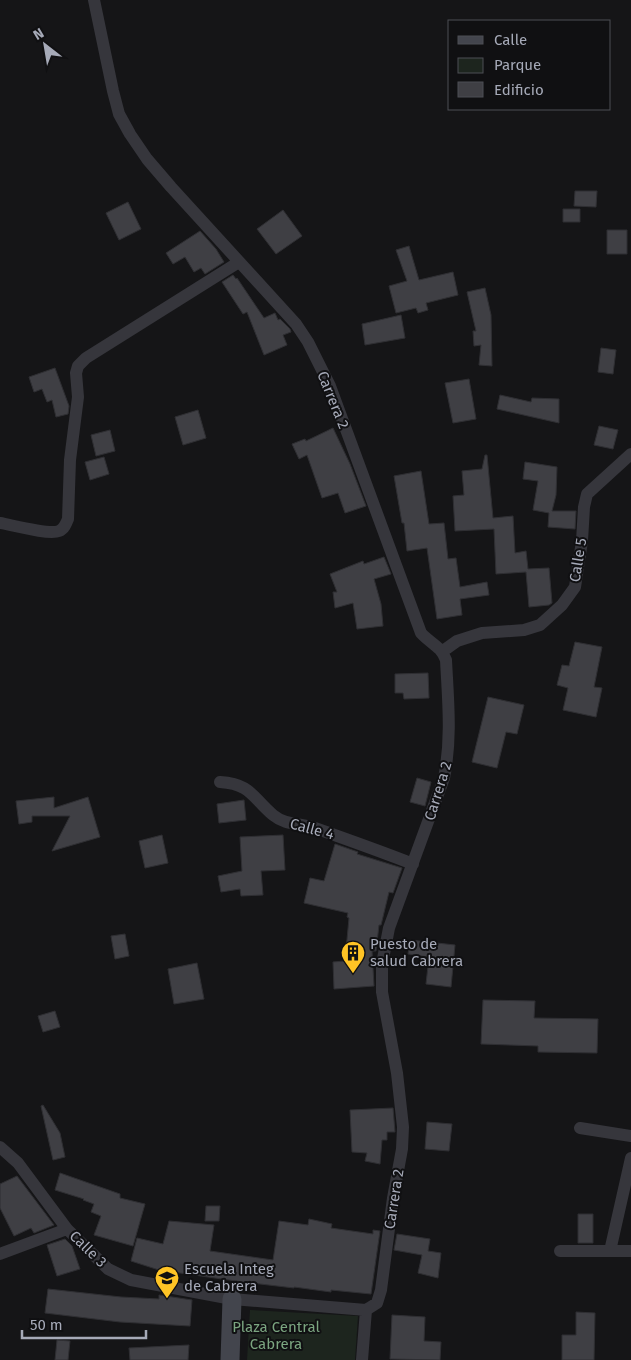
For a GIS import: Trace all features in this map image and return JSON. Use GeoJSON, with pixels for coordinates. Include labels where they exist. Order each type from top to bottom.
{"type":"FeatureCollection","features":[{"type":"Feature","properties":{"kind":"street","name":"Carrera 2"},"geometry":{"type":"LineString","coordinates":[[94,0],[119,114],[147,159],[296,324],[308,342],[330,386],[421,632],[428,640],[443,650],[446,660],[450,732],[449,756],[444,778],[389,928],[382,964],[382,992],[397,1073],[402,1149],[380,1290],[377,1303],[366,1310]]}},
{"type":"Feature","properties":{"kind":"street"},"geometry":{"type":"LineString","coordinates":[[0,523],[50,532],[58,531],[64,527],[68,519],[70,460],[78,397],[76,373],[78,366],[86,358],[239,262]]}},
{"type":"Feature","properties":{"kind":"street","name":"Calle 5"},"geometry":{"type":"LineString","coordinates":[[443,650],[457,641],[482,633],[524,630],[540,625],[562,605],[575,587],[587,494],[630,458]]}},
{"type":"Feature","properties":{"kind":"street","name":"Calle 4"},"geometry":{"type":"LineString","coordinates":[[220,782],[233,783],[249,790],[273,815],[287,823],[306,825],[413,864]]}},
{"type":"Feature","properties":{"kind":"street"},"geometry":{"type":"LineString","coordinates":[[580,1128],[631,1136]]}},
{"type":"Feature","properties":{"kind":"street","name":"Calle 3"},"geometry":{"type":"LineString","coordinates":[[0,1147],[18,1163],[67,1229],[108,1269],[131,1280],[232,1299],[366,1310]]}},
{"type":"Feature","properties":{"kind":"street"},"geometry":{"type":"LineString","coordinates":[[610,1251],[631,1158]]}},
{"type":"Feature","properties":{"kind":"street"},"geometry":{"type":"LineString","coordinates":[[0,1254],[67,1229]]}},
{"type":"Feature","properties":{"kind":"street"},"geometry":{"type":"LineString","coordinates":[[560,1251],[631,1251]]}},
{"type":"Feature","properties":{"kind":"street"},"geometry":{"type":"LineString","coordinates":[[230,1360],[232,1299]]}},
{"type":"Feature","properties":{"kind":"street"},"geometry":{"type":"LineString","coordinates":[[362,1360],[366,1310]]}},
{"type":"Feature","properties":{"kind":"green space","name":"Plaza Central Cabrera"},"geometry":{"type":"Polygon","coordinates":[[[250,1310],[358,1316],[355,1360],[247,1360],[250,1310]]]}},
{"type":"Feature","properties":{"kind":"building"},"geometry":{"type":"Polygon","coordinates":[[[575,191],[597,191],[596,207],[574,206],[575,191]]]}},
{"type":"Feature","properties":{"kind":"building"},"geometry":{"type":"Polygon","coordinates":[[[128,202],[141,229],[119,240],[106,213],[128,202]]]}},
{"type":"Feature","properties":{"kind":"building"},"geometry":{"type":"Polygon","coordinates":[[[563,209],[580,209],[580,222],[563,222],[563,209]]]}},
{"type":"Feature","properties":{"kind":"building"},"geometry":{"type":"Polygon","coordinates":[[[283,210],[302,236],[276,254],[257,229],[283,210]]]}},
{"type":"Feature","properties":{"kind":"building"},"geometry":{"type":"Polygon","coordinates":[[[607,230],[627,230],[627,254],[607,254],[607,230]]]}},
{"type":"Feature","properties":{"kind":"building"},"geometry":{"type":"Polygon","coordinates":[[[200,231],[216,249],[224,262],[205,274],[201,268],[194,272],[185,257],[173,264],[166,253],[200,231]]]}},
{"type":"Feature","properties":{"kind":"building"},"geometry":{"type":"Polygon","coordinates":[[[409,246],[419,280],[453,272],[458,295],[426,303],[428,310],[418,313],[416,308],[396,313],[389,286],[407,281],[396,250],[409,246]]]}},
{"type":"Feature","properties":{"kind":"building"},"geometry":{"type":"Polygon","coordinates":[[[233,275],[264,318],[275,313],[278,320],[280,319],[290,329],[291,332],[283,335],[287,345],[264,355],[247,312],[243,314],[222,282],[233,275]]]}},
{"type":"Feature","properties":{"kind":"building"},"geometry":{"type":"Polygon","coordinates":[[[485,288],[491,315],[492,366],[479,365],[481,345],[474,346],[473,331],[476,331],[467,292],[485,288]]]}},
{"type":"Feature","properties":{"kind":"building"},"geometry":{"type":"Polygon","coordinates":[[[401,315],[405,338],[365,345],[362,324],[401,315]]]}},
{"type":"Feature","properties":{"kind":"building"},"geometry":{"type":"Polygon","coordinates":[[[601,348],[616,350],[613,374],[598,372],[601,348]]]}},
{"type":"Feature","properties":{"kind":"building"},"geometry":{"type":"Polygon","coordinates":[[[55,368],[69,406],[68,414],[56,417],[52,400],[47,402],[42,389],[34,392],[29,377],[55,368]]]}},
{"type":"Feature","properties":{"kind":"building"},"geometry":{"type":"Polygon","coordinates":[[[469,379],[476,419],[453,423],[445,383],[469,379]]]}},
{"type":"Feature","properties":{"kind":"building"},"geometry":{"type":"Polygon","coordinates":[[[500,395],[531,402],[532,398],[559,399],[559,423],[497,409],[500,395]]]}},
{"type":"Feature","properties":{"kind":"building"},"geometry":{"type":"Polygon","coordinates":[[[198,410],[206,438],[183,445],[175,417],[198,410]]]}},
{"type":"Feature","properties":{"kind":"building"},"geometry":{"type":"Polygon","coordinates":[[[599,426],[618,430],[613,449],[594,445],[599,426]]]}},
{"type":"Feature","properties":{"kind":"building"},"geometry":{"type":"Polygon","coordinates":[[[333,428],[350,464],[366,506],[345,513],[338,493],[322,498],[307,455],[299,459],[292,444],[305,439],[306,441],[333,428]]]}},
{"type":"Feature","properties":{"kind":"building"},"geometry":{"type":"Polygon","coordinates":[[[110,430],[115,451],[96,456],[91,435],[110,430]]]}},
{"type":"Feature","properties":{"kind":"building"},"geometry":{"type":"Polygon","coordinates":[[[485,455],[487,455],[493,518],[513,516],[515,553],[526,551],[528,569],[549,568],[552,603],[549,605],[529,607],[526,572],[496,574],[494,529],[455,531],[453,496],[464,495],[462,471],[482,469],[485,455]]]}},
{"type":"Feature","properties":{"kind":"building"},"geometry":{"type":"Polygon","coordinates":[[[104,457],[109,474],[90,480],[85,462],[104,457]]]}},
{"type":"Feature","properties":{"kind":"building"},"geometry":{"type":"Polygon","coordinates":[[[525,462],[557,467],[556,495],[552,511],[576,511],[575,529],[548,527],[549,513],[533,510],[538,481],[523,479],[525,462]]]}},
{"type":"Feature","properties":{"kind":"building"},"geometry":{"type":"Polygon","coordinates":[[[421,471],[429,524],[444,523],[448,559],[456,558],[460,587],[487,582],[489,595],[460,599],[462,615],[437,619],[427,548],[407,551],[404,523],[402,523],[394,476],[421,471]]]}},
{"type":"Feature","properties":{"kind":"building"},"geometry":{"type":"Polygon","coordinates":[[[384,557],[391,574],[374,579],[381,604],[383,626],[357,629],[353,603],[335,608],[333,592],[337,592],[330,574],[363,561],[364,564],[384,557]]]}},
{"type":"Feature","properties":{"kind":"building"},"geometry":{"type":"Polygon","coordinates":[[[575,642],[602,647],[594,687],[602,688],[596,717],[563,710],[568,688],[557,685],[562,665],[569,666],[575,642]]]}},
{"type":"Feature","properties":{"kind":"building"},"geometry":{"type":"Polygon","coordinates":[[[428,673],[429,698],[404,699],[403,693],[395,693],[395,674],[428,673]]]}},
{"type":"Feature","properties":{"kind":"building"},"geometry":{"type":"Polygon","coordinates":[[[488,697],[524,705],[517,734],[506,732],[497,768],[472,762],[488,697]]]}},
{"type":"Feature","properties":{"kind":"building"},"geometry":{"type":"Polygon","coordinates":[[[417,778],[431,782],[425,806],[410,802],[417,778]]]}},
{"type":"Feature","properties":{"kind":"building"},"geometry":{"type":"Polygon","coordinates":[[[54,797],[54,808],[88,797],[100,837],[52,851],[70,816],[32,816],[32,822],[19,824],[16,801],[54,797]]]}},
{"type":"Feature","properties":{"kind":"building"},"geometry":{"type":"Polygon","coordinates":[[[244,800],[246,820],[219,823],[217,804],[244,800]]]}},
{"type":"Feature","properties":{"kind":"building"},"geometry":{"type":"Polygon","coordinates":[[[162,835],[168,863],[145,868],[139,841],[162,835]]]}},
{"type":"Feature","properties":{"kind":"building"},"geometry":{"type":"Polygon","coordinates":[[[283,835],[285,870],[261,871],[263,895],[241,896],[240,889],[221,892],[218,876],[242,871],[240,837],[283,835]]]}},
{"type":"Feature","properties":{"kind":"building"},"geometry":{"type":"Polygon","coordinates":[[[335,844],[358,852],[357,854],[402,868],[393,893],[389,892],[381,925],[379,925],[376,951],[372,951],[374,986],[334,989],[333,962],[345,961],[348,913],[304,903],[310,878],[324,881],[335,844]]]}},
{"type":"Feature","properties":{"kind":"building"},"geometry":{"type":"Polygon","coordinates":[[[125,934],[129,956],[115,959],[111,936],[125,934]]]}},
{"type":"Feature","properties":{"kind":"building"},"geometry":{"type":"Polygon","coordinates":[[[410,940],[455,945],[451,987],[426,984],[429,957],[408,954],[410,940]]]}},
{"type":"Feature","properties":{"kind":"building"},"geometry":{"type":"Polygon","coordinates":[[[197,963],[204,999],[174,1004],[168,969],[197,963]]]}},
{"type":"Feature","properties":{"kind":"building"},"geometry":{"type":"Polygon","coordinates":[[[483,1000],[535,1001],[534,1018],[598,1019],[597,1053],[538,1052],[538,1046],[481,1044],[483,1000]]]}},
{"type":"Feature","properties":{"kind":"building"},"geometry":{"type":"Polygon","coordinates":[[[55,1011],[60,1027],[43,1032],[38,1016],[55,1011]]]}},
{"type":"Feature","properties":{"kind":"building"},"geometry":{"type":"Polygon","coordinates":[[[43,1105],[60,1133],[65,1157],[53,1160],[41,1106],[43,1105]]]}},
{"type":"Feature","properties":{"kind":"building"},"geometry":{"type":"Polygon","coordinates":[[[393,1108],[395,1132],[387,1132],[387,1140],[382,1140],[380,1164],[365,1161],[367,1153],[352,1152],[350,1110],[393,1108]]]}},
{"type":"Feature","properties":{"kind":"building"},"geometry":{"type":"Polygon","coordinates":[[[427,1122],[452,1124],[449,1151],[425,1149],[427,1122]]]}},
{"type":"Feature","properties":{"kind":"building"},"geometry":{"type":"Polygon","coordinates":[[[60,1173],[120,1194],[120,1198],[145,1204],[133,1246],[94,1235],[101,1216],[91,1212],[94,1204],[55,1190],[60,1173]]]}},
{"type":"Feature","properties":{"kind":"building"},"geometry":{"type":"Polygon","coordinates":[[[17,1176],[54,1225],[34,1233],[31,1228],[14,1236],[0,1208],[0,1184],[17,1176]]]}},
{"type":"Feature","properties":{"kind":"building"},"geometry":{"type":"Polygon","coordinates":[[[206,1206],[220,1206],[219,1221],[205,1221],[206,1206]]]}},
{"type":"Feature","properties":{"kind":"building"},"geometry":{"type":"Polygon","coordinates":[[[578,1214],[593,1214],[593,1243],[578,1243],[578,1214]]]}},
{"type":"Feature","properties":{"kind":"building"},"geometry":{"type":"Polygon","coordinates":[[[309,1219],[332,1224],[331,1228],[373,1234],[373,1230],[380,1231],[371,1294],[331,1290],[331,1292],[243,1282],[159,1270],[131,1261],[137,1238],[163,1244],[169,1221],[214,1225],[210,1251],[273,1260],[279,1221],[308,1225],[309,1219]]]}},
{"type":"Feature","properties":{"kind":"building"},"geometry":{"type":"Polygon","coordinates":[[[397,1234],[430,1239],[428,1251],[441,1253],[438,1278],[418,1273],[422,1255],[394,1250],[397,1234]]]}},
{"type":"Feature","properties":{"kind":"building"},"geometry":{"type":"Polygon","coordinates":[[[65,1239],[72,1246],[80,1269],[57,1276],[47,1245],[65,1239]]]}},
{"type":"Feature","properties":{"kind":"building"},"geometry":{"type":"Polygon","coordinates":[[[48,1289],[121,1297],[159,1299],[159,1295],[192,1300],[190,1326],[120,1322],[45,1313],[48,1289]]]}},
{"type":"Feature","properties":{"kind":"building"},"geometry":{"type":"Polygon","coordinates":[[[576,1312],[595,1313],[594,1360],[562,1360],[562,1335],[576,1335],[576,1312]]]}},
{"type":"Feature","properties":{"kind":"building"},"geometry":{"type":"Polygon","coordinates":[[[392,1315],[425,1317],[424,1341],[441,1342],[440,1360],[390,1359],[392,1315]]]}},
{"type":"Feature","properties":{"kind":"building"},"geometry":{"type":"Polygon","coordinates":[[[57,1340],[70,1341],[68,1360],[55,1360],[57,1340]]]}},
{"type":"Feature","properties":{"kind":"building"},"geometry":{"type":"Polygon","coordinates":[[[189,1345],[188,1360],[130,1360],[129,1348],[189,1345]]]}},
{"type":"Feature","properties":{"kind":"place","name":"Puesto de salud Cabrera"},"geometry":{"type":"Point","coordinates":[353,974]}},
{"type":"Feature","properties":{"kind":"place","name":"Escuela Integ de Cabrera"},"geometry":{"type":"Point","coordinates":[167,1299]}}]}
